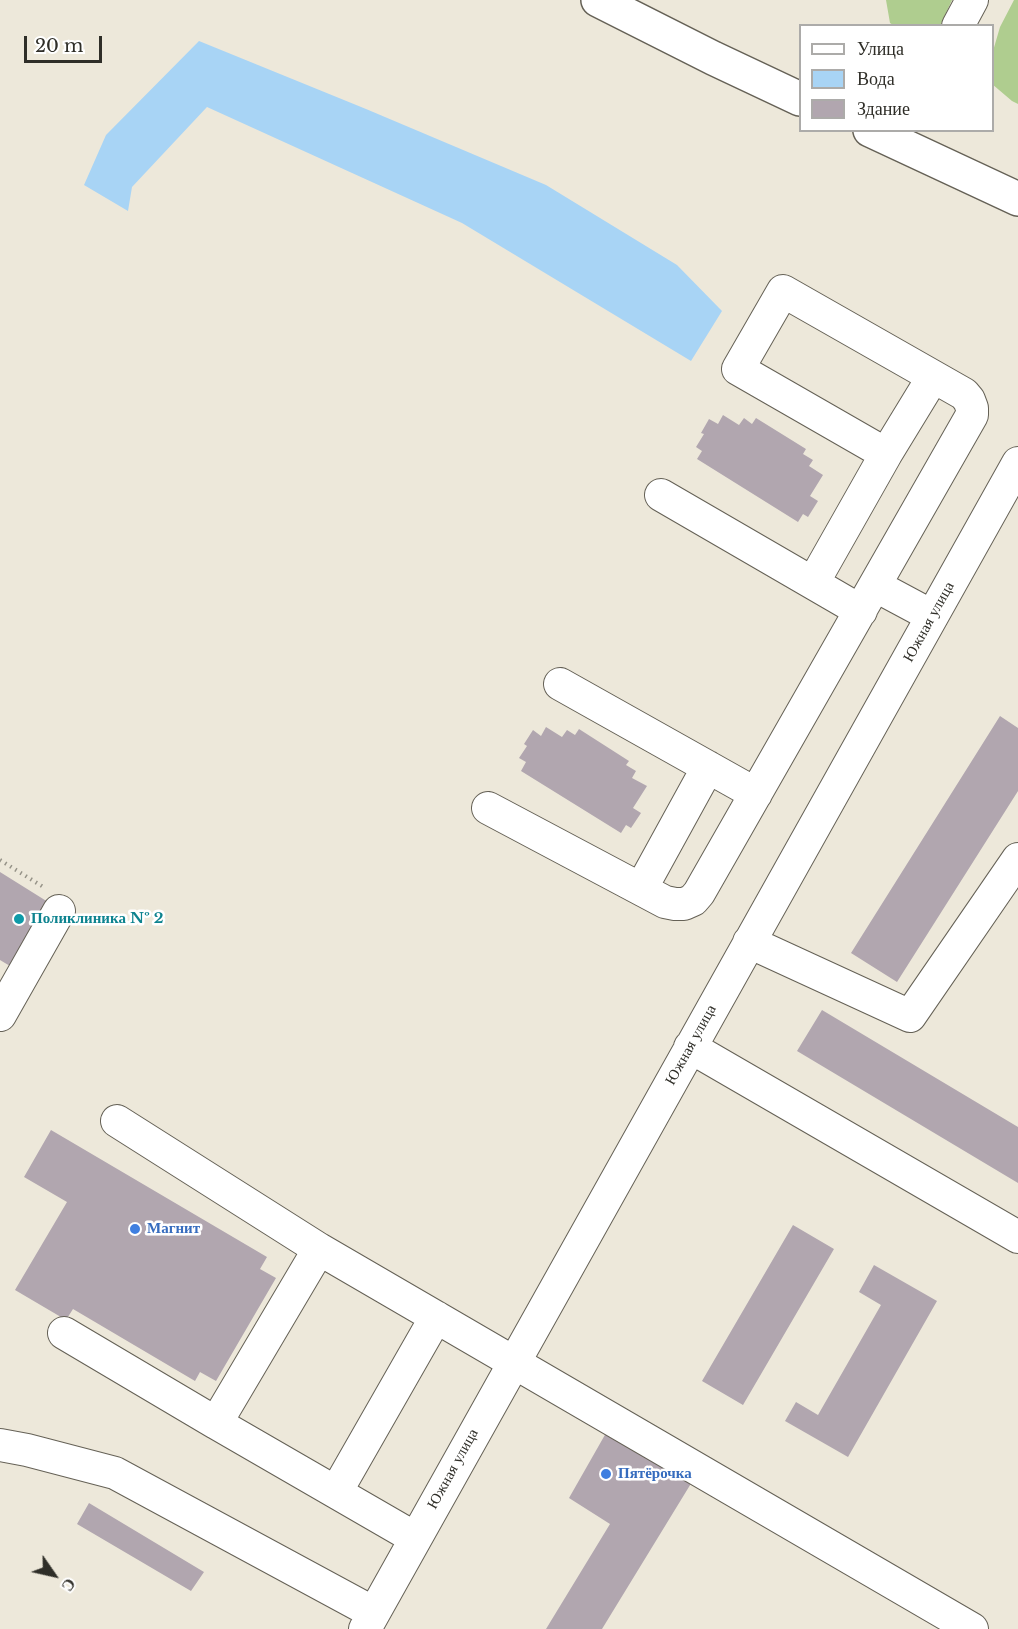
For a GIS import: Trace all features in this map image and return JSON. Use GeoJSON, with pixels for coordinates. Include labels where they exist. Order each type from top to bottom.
{"type":"FeatureCollection","features":[{"type":"Feature","properties":{"kind":"main road"},"geometry":{"type":"LineString","coordinates":[[598,0],[799,98]]}},
{"type":"Feature","properties":{"kind":"main road"},"geometry":{"type":"LineString","coordinates":[[890,135],[1018,199]]}},
{"type":"Feature","properties":{"kind":"street"},"geometry":{"type":"LineString","coordinates":[[959,24],[972,0]]}},
{"type":"Feature","properties":{"kind":"street"},"geometry":{"type":"LineString","coordinates":[[488,808],[665,902],[684,904],[693,900],[869,598],[972,415],[969,400],[964,394],[783,291],[738,369],[886,454]]}},
{"type":"Feature","properties":{"kind":"street"},"geometry":{"type":"LineString","coordinates":[[813,583],[933,376]]}},
{"type":"Feature","properties":{"kind":"street","name":"Южная улица"},"geometry":{"type":"LineString","coordinates":[[370,1621],[1018,463]]}},
{"type":"Feature","properties":{"kind":"street"},"geometry":{"type":"LineString","coordinates":[[661,495],[813,583],[932,616]]}},
{"type":"Feature","properties":{"kind":"street"},"geometry":{"type":"LineString","coordinates":[[560,684],[756,794]]}},
{"type":"Feature","properties":{"kind":"street"},"geometry":{"type":"LineString","coordinates":[[640,889],[708,767]]}},
{"type":"Feature","properties":{"kind":"street"},"geometry":{"type":"LineString","coordinates":[[749,942],[910,1016],[1018,859]]}},
{"type":"Feature","properties":{"kind":"street"},"geometry":{"type":"LineString","coordinates":[[0,1016],[59,911]]}},
{"type":"Feature","properties":{"kind":"street"},"geometry":{"type":"LineString","coordinates":[[690,1047],[1018,1237]]}},
{"type":"Feature","properties":{"kind":"street"},"geometry":{"type":"LineString","coordinates":[[117,1121],[319,1249],[972,1629]]}},
{"type":"Feature","properties":{"kind":"street"},"geometry":{"type":"LineString","coordinates":[[216,1423],[319,1249]]}},
{"type":"Feature","properties":{"kind":"street"},"geometry":{"type":"LineString","coordinates":[[336,1492],[436,1317]]}},
{"type":"Feature","properties":{"kind":"street"},"geometry":{"type":"LineString","coordinates":[[64,1334],[416,1538]]}},
{"type":"Feature","properties":{"kind":"street"},"geometry":{"type":"LineString","coordinates":[[0,1445],[115,1473],[370,1621]]}},
{"type":"Feature","properties":{"kind":"green space"},"geometry":{"type":"Polygon","coordinates":[[[886,0],[952,0],[941,24],[890,23],[886,0]]]}},
{"type":"Feature","properties":{"kind":"green space"},"geometry":{"type":"Polygon","coordinates":[[[1014,0],[1018,0],[1018,104],[994,86],[994,48],[1000,27],[1014,0]]]}},
{"type":"Feature","properties":{"kind":"water"},"geometry":{"type":"Polygon","coordinates":[[[199,41],[546,185],[677,265],[722,311],[691,361],[462,223],[207,107],[132,187],[128,211],[84,185],[106,135],[199,41]]]}},
{"type":"Feature","properties":{"kind":"building"},"geometry":{"type":"Polygon","coordinates":[[[723,415],[739,425],[744,418],[752,424],[756,418],[806,449],[803,454],[813,460],[809,466],[823,475],[810,496],[818,501],[808,517],[803,514],[798,522],[697,459],[702,451],[696,447],[709,419],[718,424],[723,415]]]}},
{"type":"Feature","properties":{"kind":"building"},"geometry":{"type":"Polygon","coordinates":[[[1000,716],[1018,728],[1018,791],[897,982],[851,953],[1000,716]]]}},
{"type":"Feature","properties":{"kind":"building"},"geometry":{"type":"Polygon","coordinates":[[[546,727],[562,737],[567,730],[575,735],[579,729],[629,761],[626,765],[636,771],[632,778],[647,786],[633,808],[641,813],[631,828],[626,825],[621,833],[521,771],[526,762],[519,758],[527,746],[524,744],[533,730],[541,736],[546,727]]]}},
{"type":"Feature","properties":{"kind":"building","name":"Поликлиника № 2"},"geometry":{"type":"Polygon","coordinates":[[[0,872],[48,902],[10,966],[0,960],[0,872]]]}},
{"type":"Feature","properties":{"kind":"building"},"geometry":{"type":"Polygon","coordinates":[[[822,1010],[1018,1127],[1018,1183],[797,1051],[822,1010]]]}},
{"type":"Feature","properties":{"kind":"building","name":"Магнит"},"geometry":{"type":"Polygon","coordinates":[[[51,1130],[267,1257],[260,1269],[276,1278],[216,1381],[200,1372],[195,1381],[73,1309],[66,1320],[15,1290],[67,1202],[24,1177],[51,1130]]]}},
{"type":"Feature","properties":{"kind":"building"},"geometry":{"type":"Polygon","coordinates":[[[793,1225],[834,1249],[743,1405],[702,1381],[793,1225]]]}},
{"type":"Feature","properties":{"kind":"building"},"geometry":{"type":"Polygon","coordinates":[[[874,1265],[937,1301],[848,1457],[785,1421],[796,1402],[818,1415],[881,1305],[859,1292],[874,1265]]]}},
{"type":"Feature","properties":{"kind":"building"},"geometry":{"type":"Polygon","coordinates":[[[610,1426],[695,1477],[602,1629],[546,1629],[610,1524],[569,1498],[610,1426]]]}},
{"type":"Feature","properties":{"kind":"building"},"geometry":{"type":"Polygon","coordinates":[[[89,1503],[204,1572],[191,1591],[77,1524],[89,1503]]]}},
{"type":"Feature","properties":{"kind":"place","name":"Поликлиника № 2"},"geometry":{"type":"Point","coordinates":[19,919]}},
{"type":"Feature","properties":{"kind":"place","name":"Магнит"},"geometry":{"type":"Point","coordinates":[135,1229]}},
{"type":"Feature","properties":{"kind":"place","name":"Пятёрочка"},"geometry":{"type":"Point","coordinates":[606,1474]}}]}
